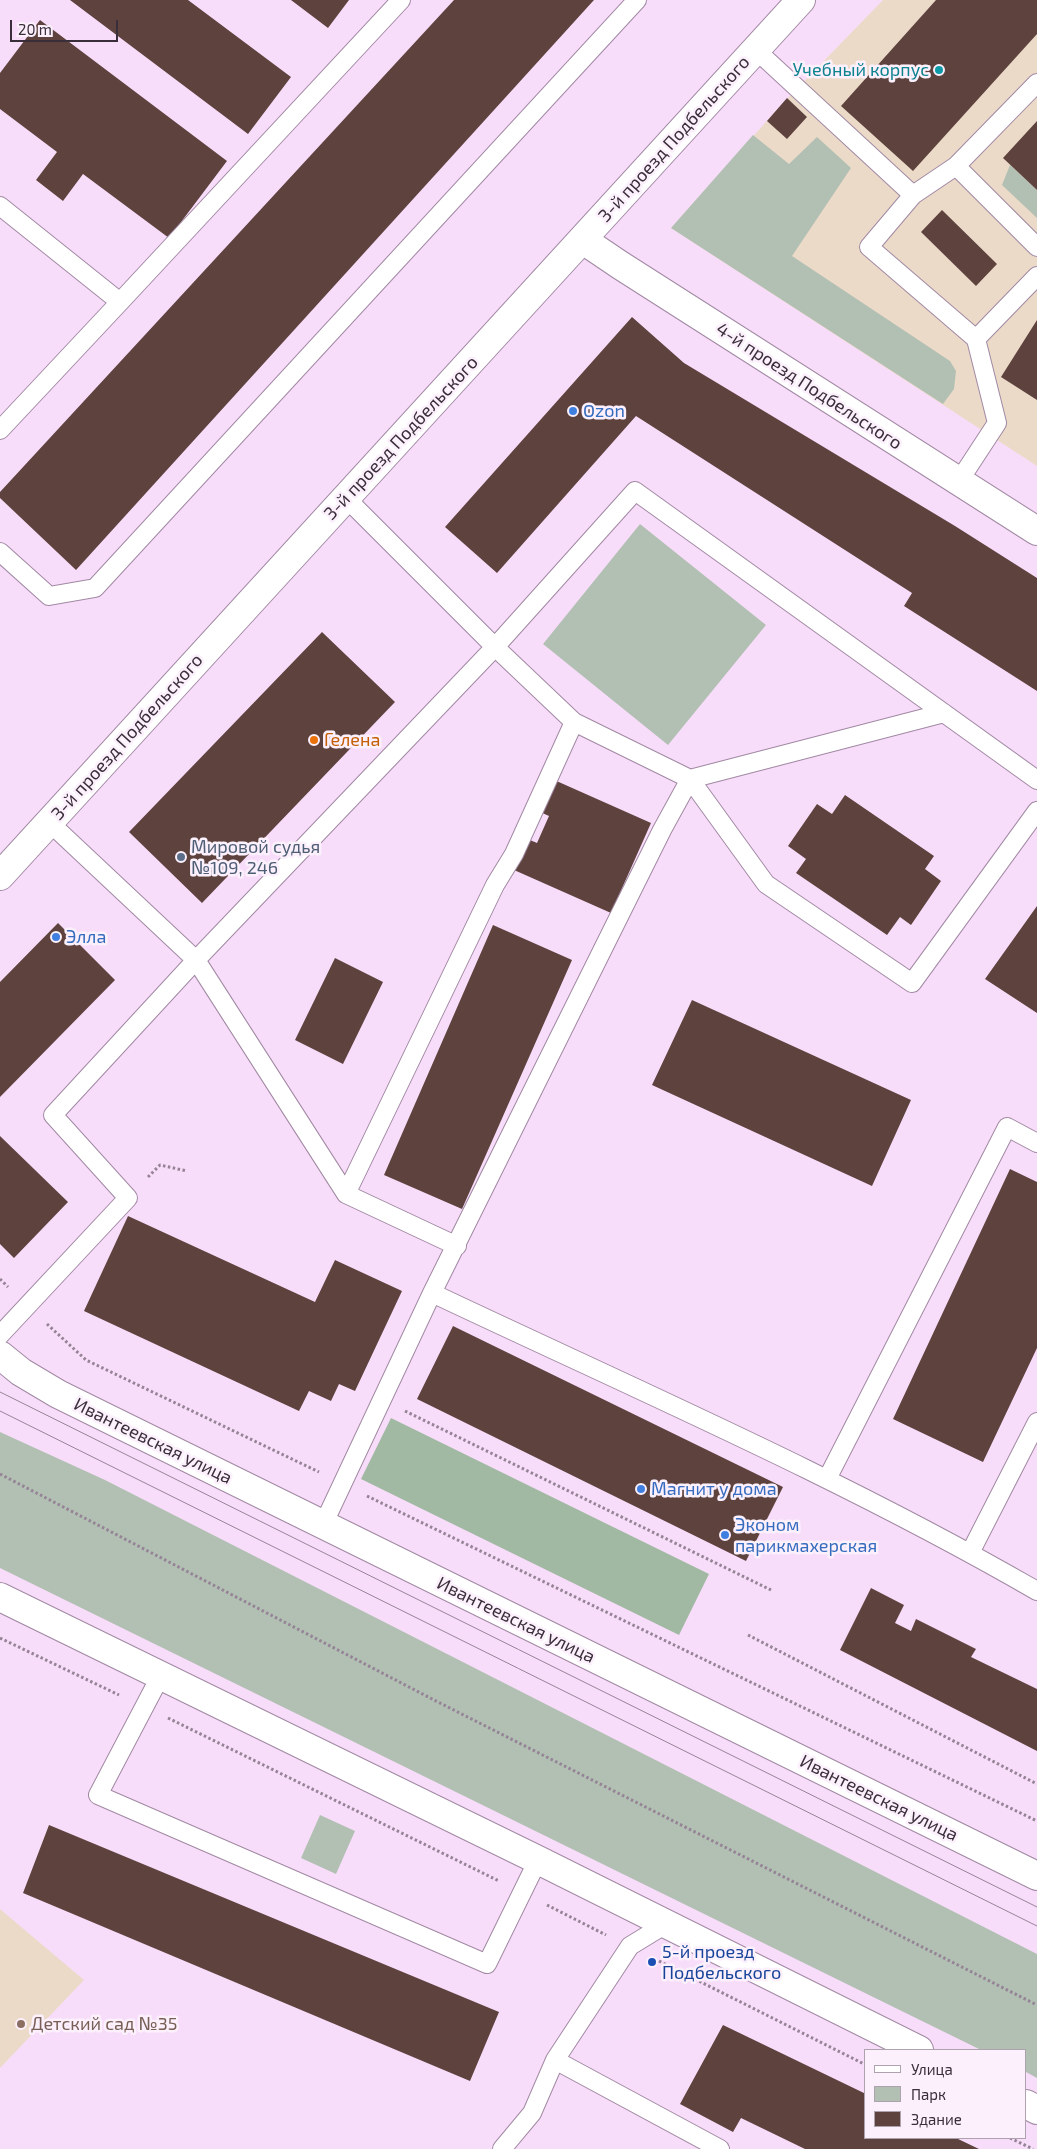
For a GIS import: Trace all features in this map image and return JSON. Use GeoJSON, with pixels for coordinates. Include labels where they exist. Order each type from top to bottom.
{"type":"FeatureCollection","features":[{"type":"Feature","properties":{"kind":"street","name":"3-й проезд Подбельского"},"geometry":{"type":"LineString","coordinates":[[0,876],[801,0]]}},
{"type":"Feature","properties":{"kind":"street","name":"4-й проезд Подбельского"},"geometry":{"type":"LineString","coordinates":[[583,240],[1037,531]]}},
{"type":"Feature","properties":{"kind":"street","name":"Ивантеевская улица"},"geometry":{"type":"LineString","coordinates":[[0,1355],[20,1372],[58,1394],[1037,1876]]}},
{"type":"Feature","properties":{"kind":"street"},"geometry":{"type":"LineString","coordinates":[[0,1597],[538,1860],[917,2049]]}},
{"type":"Feature","properties":{"kind":"lane"},"geometry":{"type":"LineString","coordinates":[[0,430],[401,0]]}},
{"type":"Feature","properties":{"kind":"lane"},"geometry":{"type":"LineString","coordinates":[[0,552],[49,596],[95,588],[637,0]]}},
{"type":"Feature","properties":{"kind":"lane"},"geometry":{"type":"LineString","coordinates":[[756,50],[913,195]]}},
{"type":"Feature","properties":{"kind":"lane"},"geometry":{"type":"LineString","coordinates":[[958,481],[996,423],[976,339],[869,247],[913,195],[956,166],[1037,83]]}},
{"type":"Feature","properties":{"kind":"lane"},"geometry":{"type":"LineString","coordinates":[[956,166],[1037,247]]}},
{"type":"Feature","properties":{"kind":"lane"},"geometry":{"type":"LineString","coordinates":[[0,206],[120,302]]}},
{"type":"Feature","properties":{"kind":"lane"},"geometry":{"type":"LineString","coordinates":[[976,339],[1037,276]]}},
{"type":"Feature","properties":{"kind":"lane"},"geometry":{"type":"LineString","coordinates":[[0,1335],[128,1198],[52,1115],[196,960],[495,647],[635,491],[1037,780]]}},
{"type":"Feature","properties":{"kind":"lane"},"geometry":{"type":"LineString","coordinates":[[345,497],[495,647],[574,722],[690,779],[766,884],[912,984],[1037,811]]}},
{"type":"Feature","properties":{"kind":"lane"},"geometry":{"type":"LineString","coordinates":[[322,1525],[432,1293],[662,830],[690,779],[944,713]]}},
{"type":"Feature","properties":{"kind":"lane"},"geometry":{"type":"LineString","coordinates":[[346,1194],[495,885],[514,854],[574,722]]}},
{"type":"Feature","properties":{"kind":"lane"},"geometry":{"type":"LineString","coordinates":[[49,822],[196,960],[346,1194],[457,1246]]}},
{"type":"Feature","properties":{"kind":"lane"},"geometry":{"type":"LineString","coordinates":[[827,1479],[1007,1127],[1037,1143]]}},
{"type":"Feature","properties":{"kind":"lane"},"geometry":{"type":"LineString","coordinates":[[432,1293],[827,1479],[970,1553],[1037,1592]]}},
{"type":"Feature","properties":{"kind":"lane"},"geometry":{"type":"LineString","coordinates":[[970,1553],[1037,1422]]}},
{"type":"Feature","properties":{"kind":"lane"},"geometry":{"type":"LineString","coordinates":[[161,1675],[98,1795],[487,1964],[538,1860]]}},
{"type":"Feature","properties":{"kind":"lane"},"geometry":{"type":"LineString","coordinates":[[502,2149],[532,2113],[555,2060],[630,1946],[666,1924]]}},
{"type":"Feature","properties":{"kind":"lane"},"geometry":{"type":"LineString","coordinates":[[555,2060],[720,2149]]}},
{"type":"Feature","properties":{"kind":"path"},"geometry":{"type":"LineString","coordinates":[[160,1165],[186,1171]]}},
{"type":"Feature","properties":{"kind":"path"},"geometry":{"type":"LineString","coordinates":[[86,1360],[1037,1821]]}},
{"type":"Feature","properties":{"kind":"path"},"geometry":{"type":"LineString","coordinates":[[382,1400],[771,1590]]}},
{"type":"Feature","properties":{"kind":"path"},"geometry":{"type":"LineString","coordinates":[[0,1474],[434,1700],[1037,2005]]}},
{"type":"Feature","properties":{"kind":"path"},"geometry":{"type":"LineString","coordinates":[[748,1635],[1037,1784]]}},
{"type":"Feature","properties":{"kind":"path"},"geometry":{"type":"LineString","coordinates":[[0,1638],[144,1706],[864,2064]]}},
{"type":"Feature","properties":{"kind":"path"},"geometry":{"type":"LineString","coordinates":[[1012,2139],[1033,2149]]}},
{"type":"Feature","properties":{"kind":"shaded area"},"geometry":{"type":"Polygon","coordinates":[[[883,0],[1037,0],[1037,466],[671,228],[782,104],[883,0]]]}},
{"type":"Feature","properties":{"kind":"shaded area","name":"Детский сад №35"},"geometry":{"type":"Polygon","coordinates":[[[0,1909],[84,1980],[0,2068],[0,1909]]]}},
{"type":"Feature","properties":{"kind":"green space"},"geometry":{"type":"Polygon","coordinates":[[[753,135],[789,164],[817,137],[851,168],[792,256],[950,361],[956,371],[954,389],[943,404],[671,228],[753,135]]]}},
{"type":"Feature","properties":{"kind":"green space"},"geometry":{"type":"Polygon","coordinates":[[[1010,165],[1037,190],[1037,218],[1002,185],[1010,165]]]}},
{"type":"Feature","properties":{"kind":"green space"},"geometry":{"type":"Polygon","coordinates":[[[640,524],[766,625],[668,745],[543,644],[640,524]]]}},
{"type":"Feature","properties":{"kind":"green space"},"geometry":{"type":"Polygon","coordinates":[[[391,1418],[709,1574],[679,1635],[361,1479],[391,1418]]]}},
{"type":"Feature","properties":{"kind":"green space"},"geometry":{"type":"Polygon","coordinates":[[[0,1432],[105,1480],[1037,1954],[1037,2078],[1027,2073],[1027,2049],[979,2049],[0,1568],[0,1432]]]}},
{"type":"Feature","properties":{"kind":"green space"},"geometry":{"type":"Polygon","coordinates":[[[320,1815],[355,1831],[336,1874],[301,1858],[320,1815]]]}},
{"type":"Feature","properties":{"kind":"building"},"geometry":{"type":"Polygon","coordinates":[[[70,0],[188,0],[291,77],[248,134],[70,0]]]}},
{"type":"Feature","properties":{"kind":"building"},"geometry":{"type":"Polygon","coordinates":[[[291,0],[349,0],[328,28],[291,0]]]}},
{"type":"Feature","properties":{"kind":"building"},"geometry":{"type":"Polygon","coordinates":[[[454,0],[594,0],[76,570],[0,498],[0,492],[454,0]]]}},
{"type":"Feature","properties":{"kind":"building","name":"Учебный корпус"},"geometry":{"type":"Polygon","coordinates":[[[936,0],[1037,0],[1037,34],[913,171],[841,106],[936,0]]]}},
{"type":"Feature","properties":{"kind":"building"},"geometry":{"type":"Polygon","coordinates":[[[40,20],[227,161],[169,238],[83,174],[63,201],[36,180],[57,152],[0,109],[0,73],[40,20]]]}},
{"type":"Feature","properties":{"kind":"building"},"geometry":{"type":"Polygon","coordinates":[[[787,98],[807,117],[787,139],[767,121],[787,98]]]}},
{"type":"Feature","properties":{"kind":"building"},"geometry":{"type":"Polygon","coordinates":[[[1037,121],[1037,190],[1003,158],[1037,121]]]}},
{"type":"Feature","properties":{"kind":"building"},"geometry":{"type":"Polygon","coordinates":[[[942,210],[997,264],[976,286],[921,232],[942,210]]]}},
{"type":"Feature","properties":{"kind":"building"},"geometry":{"type":"Polygon","coordinates":[[[632,317],[684,363],[955,526],[1037,578],[1037,691],[904,606],[912,593],[636,416],[497,573],[445,527],[632,317]]]}},
{"type":"Feature","properties":{"kind":"building"},"geometry":{"type":"Polygon","coordinates":[[[1037,320],[1037,400],[1001,377],[1037,320]]]}},
{"type":"Feature","properties":{"kind":"building"},"geometry":{"type":"Polygon","coordinates":[[[322,632],[395,702],[202,903],[129,832],[322,632]]]}},
{"type":"Feature","properties":{"kind":"building"},"geometry":{"type":"Polygon","coordinates":[[[543,775],[651,823],[611,913],[505,866],[518,835],[537,843],[549,816],[529,807],[543,775]]]}},
{"type":"Feature","properties":{"kind":"building"},"geometry":{"type":"Polygon","coordinates":[[[845,795],[934,856],[925,869],[941,881],[911,925],[900,917],[887,935],[796,873],[806,859],[788,846],[817,804],[832,814],[845,795]]]}},
{"type":"Feature","properties":{"kind":"building"},"geometry":{"type":"Polygon","coordinates":[[[1037,906],[1037,1013],[985,979],[1037,906]]]}},
{"type":"Feature","properties":{"kind":"building"},"geometry":{"type":"Polygon","coordinates":[[[58,923],[115,980],[0,1097],[0,982],[58,923]]]}},
{"type":"Feature","properties":{"kind":"building"},"geometry":{"type":"Polygon","coordinates":[[[493,925],[572,960],[462,1209],[384,1175],[493,925]]]}},
{"type":"Feature","properties":{"kind":"building"},"geometry":{"type":"Polygon","coordinates":[[[335,958],[383,982],[343,1064],[295,1040],[335,958]]]}},
{"type":"Feature","properties":{"kind":"building"},"geometry":{"type":"Polygon","coordinates":[[[692,1000],[911,1100],[872,1186],[652,1085],[692,1000]]]}},
{"type":"Feature","properties":{"kind":"building"},"geometry":{"type":"Polygon","coordinates":[[[0,1136],[68,1202],[14,1258],[0,1244],[0,1136]]]}},
{"type":"Feature","properties":{"kind":"building"},"geometry":{"type":"Polygon","coordinates":[[[1010,1169],[1037,1182],[1037,1348],[983,1462],[893,1419],[1010,1169]]]}},
{"type":"Feature","properties":{"kind":"building"},"geometry":{"type":"Polygon","coordinates":[[[128,1216],[315,1302],[335,1260],[402,1291],[355,1391],[339,1384],[331,1401],[309,1391],[299,1411],[84,1311],[128,1216]]]}},
{"type":"Feature","properties":{"kind":"building"},"geometry":{"type":"Polygon","coordinates":[[[453,1326],[783,1487],[746,1561],[417,1399],[453,1326]]]}},
{"type":"Feature","properties":{"kind":"building"},"geometry":{"type":"Polygon","coordinates":[[[871,1588],[904,1605],[895,1623],[911,1631],[916,1619],[976,1649],[971,1657],[1037,1689],[1037,1751],[840,1650],[871,1588]]]}},
{"type":"Feature","properties":{"kind":"building"},"geometry":{"type":"Polygon","coordinates":[[[49,1825],[499,2012],[470,2081],[23,1893],[49,1825]]]}},
{"type":"Feature","properties":{"kind":"building"},"geometry":{"type":"Polygon","coordinates":[[[723,2025],[864,2093],[864,2139],[958,2139],[979,2149],[805,2149],[741,2118],[733,2132],[680,2104],[723,2025]]]}},
{"type":"Feature","properties":{"kind":"tram line"},"geometry":{"type":"LineString","coordinates":[[0,1392],[1037,1907]]}},
{"type":"Feature","properties":{"kind":"tram line"},"geometry":{"type":"LineString","coordinates":[[0,1411],[1037,1926]]}},
{"type":"Feature","properties":{"kind":"place","name":"Учебный корпус"},"geometry":{"type":"Point","coordinates":[939,70]}},
{"type":"Feature","properties":{"kind":"place","name":"Ozon"},"geometry":{"type":"Point","coordinates":[573,411]}},
{"type":"Feature","properties":{"kind":"place","name":"Гелена"},"geometry":{"type":"Point","coordinates":[314,740]}},
{"type":"Feature","properties":{"kind":"place","name":"Мировой судья №109, 246"},"geometry":{"type":"Point","coordinates":[181,857]}},
{"type":"Feature","properties":{"kind":"place","name":"Элла"},"geometry":{"type":"Point","coordinates":[56,937]}},
{"type":"Feature","properties":{"kind":"place","name":"Магнит у дома"},"geometry":{"type":"Point","coordinates":[641,1489]}},
{"type":"Feature","properties":{"kind":"place","name":"Эконом парикмахерская"},"geometry":{"type":"Point","coordinates":[725,1535]}},
{"type":"Feature","properties":{"kind":"place","name":"5-й проезд Подбельского"},"geometry":{"type":"Point","coordinates":[652,1962]}},
{"type":"Feature","properties":{"kind":"place","name":"Детский сад №35"},"geometry":{"type":"Point","coordinates":[21,2024]}}]}
